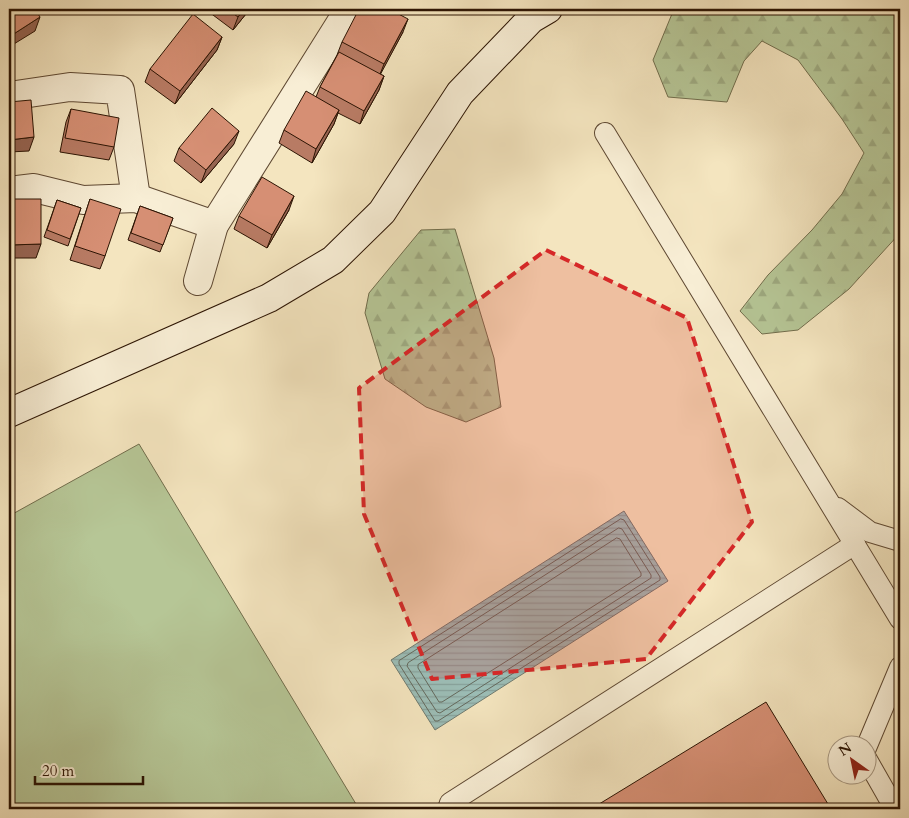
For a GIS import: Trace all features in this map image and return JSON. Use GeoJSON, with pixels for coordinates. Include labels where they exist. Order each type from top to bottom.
{"type":"FeatureCollection","features":[{"type":"Feature","properties":{"kind":"street"},"geometry":{"type":"LineString","coordinates":[[198,281],[214,225],[342,21],[345,9]]}},
{"type":"Feature","properties":{"kind":"street"},"geometry":{"type":"LineString","coordinates":[[9,413],[269,298],[333,260],[382,212],[460,93],[531,20],[548,9]]}},
{"type":"Feature","properties":{"kind":"street"},"geometry":{"type":"LineString","coordinates":[[9,96],[70,87],[120,90],[136,198]]}},
{"type":"Feature","properties":{"kind":"street"},"geometry":{"type":"LineString","coordinates":[[9,191],[34,188],[83,200],[136,198],[214,225]]}},
{"type":"Feature","properties":{"kind":"lane"},"geometry":{"type":"LineString","coordinates":[[605,133],[900,619]]}},
{"type":"Feature","properties":{"kind":"lane"},"geometry":{"type":"LineString","coordinates":[[829,501],[870,532],[900,541]]}},
{"type":"Feature","properties":{"kind":"lane"},"geometry":{"type":"LineString","coordinates":[[448,809],[450,802],[855,544]]}},
{"type":"Feature","properties":{"kind":"lane"},"geometry":{"type":"LineString","coordinates":[[871,736],[900,667]]}},
{"type":"Feature","properties":{"kind":"lane"},"geometry":{"type":"LineString","coordinates":[[876,775],[896,809]]}},
{"type":"Feature","properties":{"kind":"highlighted area"},"geometry":{"type":"Polygon","coordinates":[[[546,250],[687,318],[752,522],[646,659],[432,679],[364,514],[359,388],[546,250]]]}},
{"type":"Feature","properties":{"kind":"green space"},"geometry":{"type":"Polygon","coordinates":[[[674,9],[900,9],[900,233],[849,289],[798,330],[762,334],[740,311],[768,275],[812,230],[842,194],[864,153],[842,119],[798,60],[762,41],[744,61],[727,102],[668,97],[653,60],[674,9]]]}},
{"type":"Feature","properties":{"kind":"green space"},"geometry":{"type":"Polygon","coordinates":[[[455,229],[494,358],[501,407],[466,422],[426,407],[385,379],[365,313],[369,293],[421,230],[455,229]]]}},
{"type":"Feature","properties":{"kind":"green space"},"geometry":{"type":"Polygon","coordinates":[[[139,444],[359,809],[9,809],[9,516],[139,444]]]}},
{"type":"Feature","properties":{"kind":"water"},"geometry":{"type":"Polygon","coordinates":[[[624,511],[668,581],[435,730],[391,660],[624,511]]]}},
{"type":"Feature","properties":{"kind":"building"},"geometry":{"type":"Polygon","coordinates":[[[9,9],[35,9],[40,17],[9,37],[9,9]]]}},
{"type":"Feature","properties":{"kind":"building"},"geometry":{"type":"Polygon","coordinates":[[[227,9],[244,9],[238,17],[227,9]]]}},
{"type":"Feature","properties":{"kind":"building"},"geometry":{"type":"Polygon","coordinates":[[[359,9],[389,9],[408,19],[384,64],[342,42],[359,9]]]}},
{"type":"Feature","properties":{"kind":"building"},"geometry":{"type":"Polygon","coordinates":[[[193,14],[222,37],[180,91],[150,69],[193,14]]]}},
{"type":"Feature","properties":{"kind":"building"},"geometry":{"type":"Polygon","coordinates":[[[339,52],[384,76],[364,111],[320,87],[339,52]]]}},
{"type":"Feature","properties":{"kind":"building"},"geometry":{"type":"Polygon","coordinates":[[[306,91],[339,110],[316,149],[284,130],[306,91]]]}},
{"type":"Feature","properties":{"kind":"building"},"geometry":{"type":"Polygon","coordinates":[[[31,100],[34,137],[9,140],[9,102],[31,100]]]}},
{"type":"Feature","properties":{"kind":"building"},"geometry":{"type":"Polygon","coordinates":[[[212,108],[239,131],[206,170],[179,148],[212,108]]]}},
{"type":"Feature","properties":{"kind":"building"},"geometry":{"type":"Polygon","coordinates":[[[71,109],[119,118],[114,147],[65,138],[71,109]]]}},
{"type":"Feature","properties":{"kind":"building"},"geometry":{"type":"Polygon","coordinates":[[[262,177],[294,196],[272,235],[239,216],[262,177]]]}},
{"type":"Feature","properties":{"kind":"building"},"geometry":{"type":"Polygon","coordinates":[[[9,199],[41,199],[41,244],[9,245],[9,199]]]}},
{"type":"Feature","properties":{"kind":"building"},"geometry":{"type":"Polygon","coordinates":[[[90,199],[121,209],[105,256],[75,246],[90,199]]]}},
{"type":"Feature","properties":{"kind":"building"},"geometry":{"type":"Polygon","coordinates":[[[57,200],[81,208],[70,239],[47,230],[57,200]]]}},
{"type":"Feature","properties":{"kind":"building"},"geometry":{"type":"Polygon","coordinates":[[[140,206],[173,218],[163,245],[131,233],[140,206]]]}},
{"type":"Feature","properties":{"kind":"building"},"geometry":{"type":"Polygon","coordinates":[[[766,702],[831,809],[591,809],[766,702]]]}}]}
